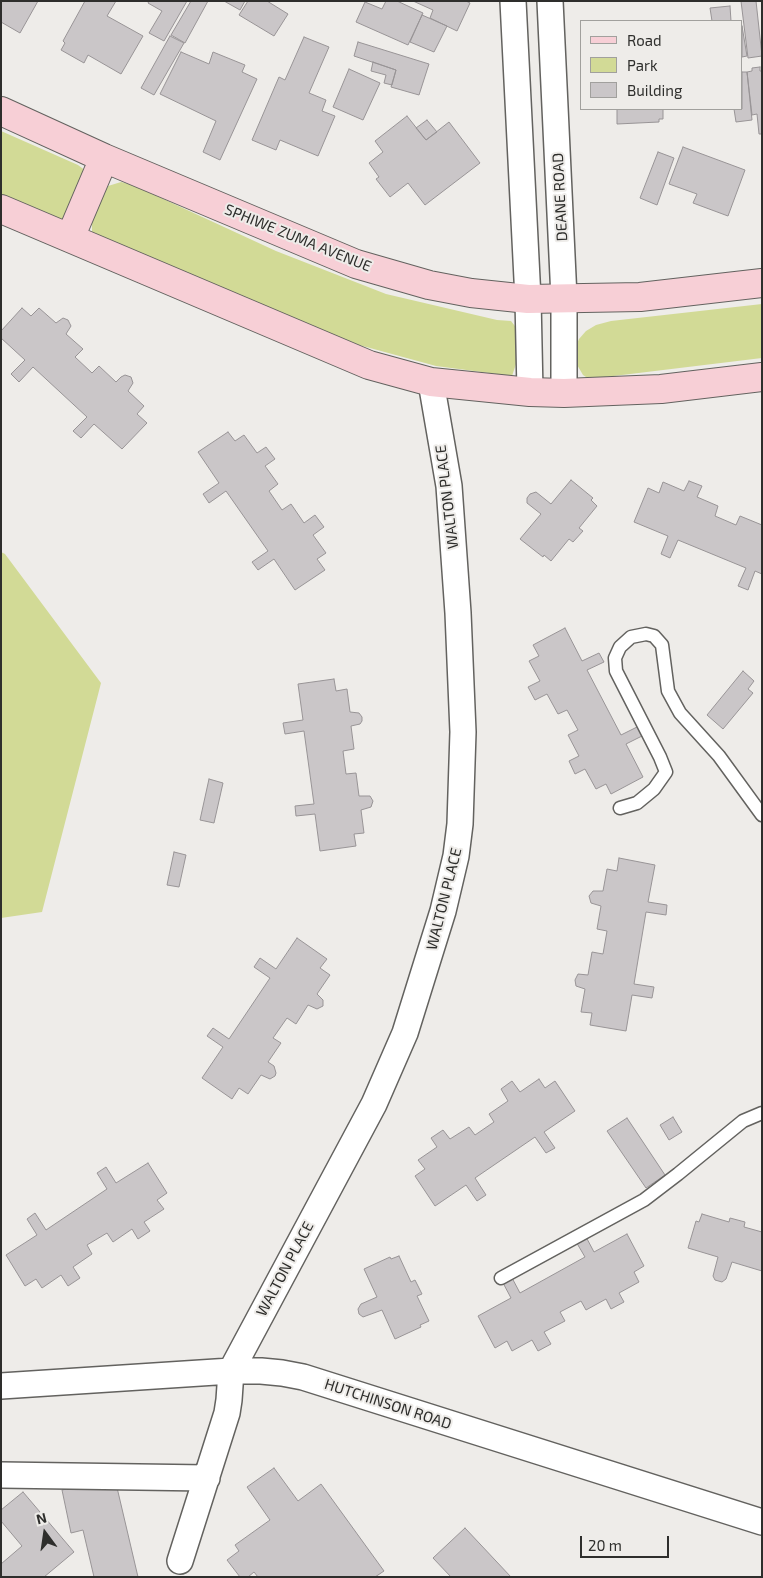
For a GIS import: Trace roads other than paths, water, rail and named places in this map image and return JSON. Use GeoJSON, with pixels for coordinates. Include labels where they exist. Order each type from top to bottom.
{"type":"FeatureCollection","features":[{"type":"Feature","properties":{"kind":"street"},"geometry":{"type":"LineString","coordinates":[[513,1],[528,299],[530,392]]}},
{"type":"Feature","properties":{"kind":"street","name":"DEANE ROAD"},"geometry":{"type":"LineString","coordinates":[[550,1],[564,298],[564,393]]}},
{"type":"Feature","properties":{"kind":"street","name":"SPHIWE ZUMA AVENUE"},"geometry":{"type":"LineString","coordinates":[[1,111],[104,158],[356,264],[429,284],[472,293],[528,299],[640,297],[762,284]]}},
{"type":"Feature","properties":{"kind":"street"},"geometry":{"type":"LineString","coordinates":[[70,238],[104,158]]}},
{"type":"Feature","properties":{"kind":"street"},"geometry":{"type":"LineString","coordinates":[[1,209],[369,365],[431,382],[530,392],[564,393],[661,389],[762,377]]}},
{"type":"Feature","properties":{"kind":"street","name":"WALTON PLACE"},"geometry":{"type":"LineString","coordinates":[[231,1371],[374,1104],[406,1033],[443,911],[456,856],[460,824],[463,732],[458,613],[449,486],[431,382]]}},
{"type":"Feature","properties":{"kind":"street"},"geometry":{"type":"LineString","coordinates":[[180,1561],[227,1413],[231,1371]]}},
{"type":"Feature","properties":{"kind":"street","name":"HUTCHINSON ROAD"},"geometry":{"type":"LineString","coordinates":[[1,1386],[231,1371],[282,1373],[303,1377],[762,1522]]}},
{"type":"Feature","properties":{"kind":"street"},"geometry":{"type":"LineString","coordinates":[[1,1476],[206,1478]]}},
{"type":"Feature","properties":{"kind":"lane"},"geometry":{"type":"LineString","coordinates":[[620,808],[637,803],[654,789],[666,772],[616,671],[615,658],[620,647],[631,637],[646,634],[654,636],[662,644],[668,691],[680,713],[719,756],[762,815]]}},
{"type":"Feature","properties":{"kind":"lane"},"geometry":{"type":"LineString","coordinates":[[502,1278],[644,1200],[743,1121],[762,1113]]}}]}
